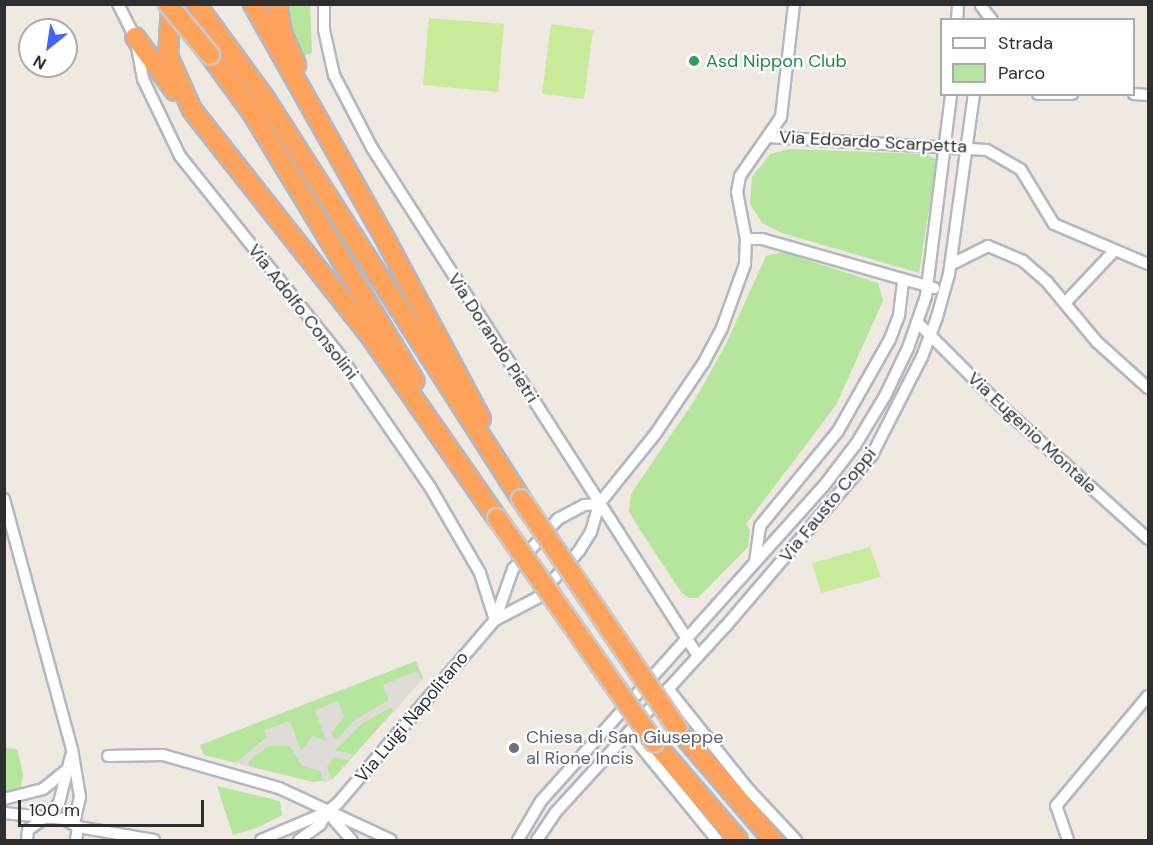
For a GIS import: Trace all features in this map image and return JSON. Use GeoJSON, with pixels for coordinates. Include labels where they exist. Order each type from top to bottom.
{"type":"FeatureCollection","features":[{"type":"Feature","properties":{"kind":"highway"},"geometry":{"type":"LineString","coordinates":[[169,4],[167,40],[174,75],[192,110]]}},
{"type":"Feature","properties":{"kind":"highway"},"geometry":{"type":"LineString","coordinates":[[169,4],[253,114],[497,519]]}},
{"type":"Feature","properties":{"kind":"highway"},"geometry":{"type":"LineString","coordinates":[[196,4],[228,44],[521,499],[678,729],[773,840]]}},
{"type":"Feature","properties":{"kind":"highway"},"geometry":{"type":"LineString","coordinates":[[253,4],[269,40],[314,108],[475,406],[504,473]]}},
{"type":"Feature","properties":{"kind":"highway"},"geometry":{"type":"LineString","coordinates":[[277,4],[282,33],[314,108]]}},
{"type":"Feature","properties":{"kind":"highway"},"geometry":{"type":"LineString","coordinates":[[135,37],[371,337],[654,742],[738,840]]}},
{"type":"Feature","properties":{"kind":"street","name":"Via Adolfo Consolini"},"geometry":{"type":"LineString","coordinates":[[118,4],[135,37],[142,79],[180,156],[340,356],[430,487],[480,573],[495,620]]}},
{"type":"Feature","properties":{"kind":"street","name":"Via Dorando Pietri"},"geometry":{"type":"LineString","coordinates":[[324,4],[324,30],[334,75],[372,148],[698,656]]}},
{"type":"Feature","properties":{"kind":"street","name":"Via Luigi Napolitano"},"geometry":{"type":"LineString","coordinates":[[495,620],[537,598],[591,532],[600,504],[656,433],[705,362],[738,291],[747,240],[737,192],[740,176],[781,117],[794,4]]}},
{"type":"Feature","properties":{"kind":"street"},"geometry":{"type":"LineString","coordinates":[[981,5],[991,18]]}},
{"type":"Feature","properties":{"kind":"street","name":"Via Fausto Coppi"},"geometry":{"type":"LineString","coordinates":[[518,840],[541,801],[687,640],[856,444],[885,396],[918,322],[928,287],[947,147],[951,96]]}},
{"type":"Feature","properties":{"kind":"street","name":"Via Fausto Coppi"},"geometry":{"type":"LineString","coordinates":[[537,840],[555,813],[698,656],[872,455],[930,337],[944,290],[969,146],[974,96]]}},
{"type":"Feature","properties":{"kind":"street","name":"Via Edoardo Scarpetta"},"geometry":{"type":"LineString","coordinates":[[768,137],[947,147],[969,146],[998,154],[1021,170],[1054,224],[1149,264]]}},
{"type":"Feature","properties":{"kind":"street"},"geometry":{"type":"LineString","coordinates":[[747,240],[762,238],[944,290]]}},
{"type":"Feature","properties":{"kind":"street"},"geometry":{"type":"LineString","coordinates":[[950,265],[980,248],[998,247],[1030,266],[1065,303],[1096,342],[1149,388]]}},
{"type":"Feature","properties":{"kind":"street"},"geometry":{"type":"LineString","coordinates":[[1065,303],[1114,251]]}},
{"type":"Feature","properties":{"kind":"street","name":"Via Fausto Coppi"},"geometry":{"type":"LineString","coordinates":[[755,562],[760,526],[838,431],[886,346],[899,315],[903,280]]}},
{"type":"Feature","properties":{"kind":"street","name":"Via Eugenio Montale"},"geometry":{"type":"LineString","coordinates":[[918,322],[930,337],[1149,539]]}},
{"type":"Feature","properties":{"kind":"street"},"geometry":{"type":"LineString","coordinates":[[4,499],[72,749],[80,797],[76,840]]}},
{"type":"Feature","properties":{"kind":"street","name":"Via Luigi Napolitano"},"geometry":{"type":"LineString","coordinates":[[299,840],[320,825],[327,812],[350,790],[495,620],[513,570],[558,519],[584,505],[600,504]]}},
{"type":"Feature","properties":{"kind":"street"},"geometry":{"type":"LineString","coordinates":[[668,689],[749,790],[796,840]]}},
{"type":"Feature","properties":{"kind":"street"},"geometry":{"type":"LineString","coordinates":[[1068,840],[1056,806],[1149,696]]}},
{"type":"Feature","properties":{"kind":"street"},"geometry":{"type":"LineString","coordinates":[[629,732],[717,840]]}},
{"type":"Feature","properties":{"kind":"street"},"geometry":{"type":"LineString","coordinates":[[28,835],[60,803],[72,749]]}},
{"type":"Feature","properties":{"kind":"street"},"geometry":{"type":"LineString","coordinates":[[108,756],[164,755],[288,790],[327,812],[391,840]]}},
{"type":"Feature","properties":{"kind":"street"},"geometry":{"type":"LineString","coordinates":[[4,799],[43,789],[68,769]]}},
{"type":"Feature","properties":{"kind":"street"},"geometry":{"type":"LineString","coordinates":[[261,840],[327,812]]}},
{"type":"Feature","properties":{"kind":"street"},"geometry":{"type":"LineString","coordinates":[[327,812],[352,840]]}},
{"type":"Feature","properties":{"kind":"street"},"geometry":{"type":"LineString","coordinates":[[4,813],[154,840]]}},
{"type":"Feature","properties":{"kind":"street"},"geometry":{"type":"LineString","coordinates":[[21,816],[27,821],[28,835]]}},
{"type":"Feature","properties":{"kind":"green space"},"geometry":{"type":"Polygon","coordinates":[[[286,5],[310,5],[312,53],[300,57],[291,33],[286,5]]]}},
{"type":"Feature","properties":{"kind":"green space"},"geometry":{"type":"Polygon","coordinates":[[[429,18],[504,24],[498,92],[423,85],[429,18]]]}},
{"type":"Feature","properties":{"kind":"green space"},"geometry":{"type":"Polygon","coordinates":[[[551,24],[593,30],[584,99],[542,94],[551,24]]]}},
{"type":"Feature","properties":{"kind":"green space"},"geometry":{"type":"Polygon","coordinates":[[[789,149],[925,154],[937,159],[919,273],[782,233],[762,223],[750,204],[752,177],[770,154],[789,149]]]}},
{"type":"Feature","properties":{"kind":"green space"},"geometry":{"type":"Polygon","coordinates":[[[783,252],[878,283],[883,301],[836,405],[746,524],[750,530],[748,547],[698,598],[689,598],[681,592],[633,519],[629,511],[631,494],[694,401],[725,346],[766,256],[783,252]]]}},
{"type":"Feature","properties":{"kind":"green space"},"geometry":{"type":"Polygon","coordinates":[[[870,547],[881,577],[821,593],[812,563],[870,547]]]}},
{"type":"Feature","properties":{"kind":"green space"},"geometry":{"type":"Polygon","coordinates":[[[416,661],[423,678],[332,780],[313,782],[204,755],[200,745],[416,661]]]}},
{"type":"Feature","properties":{"kind":"green space"},"geometry":{"type":"Polygon","coordinates":[[[4,748],[17,749],[23,774],[20,794],[5,794],[4,748]]]}},
{"type":"Feature","properties":{"kind":"green space"},"geometry":{"type":"Polygon","coordinates":[[[217,786],[280,801],[282,815],[259,827],[233,835],[217,786]]]}},
{"type":"Feature","properties":{"kind":"shaded area"},"geometry":{"type":"Polygon","coordinates":[[[417,671],[421,680],[394,712],[391,707],[360,725],[335,750],[354,755],[348,760],[334,757],[327,767],[332,780],[324,783],[320,771],[302,766],[290,746],[270,746],[253,757],[248,764],[256,769],[235,763],[267,737],[264,730],[290,721],[301,751],[312,736],[326,741],[315,710],[338,701],[344,717],[331,733],[336,740],[356,719],[389,700],[383,685],[417,671]]]}},
{"type":"Feature","properties":{"kind":"place","name":"Asd Nippon Club"},"geometry":{"type":"Point","coordinates":[694,61]}},
{"type":"Feature","properties":{"kind":"place","name":"Chiesa di San Giuseppe al Rione Incis"},"geometry":{"type":"Point","coordinates":[514,748]}}]}
